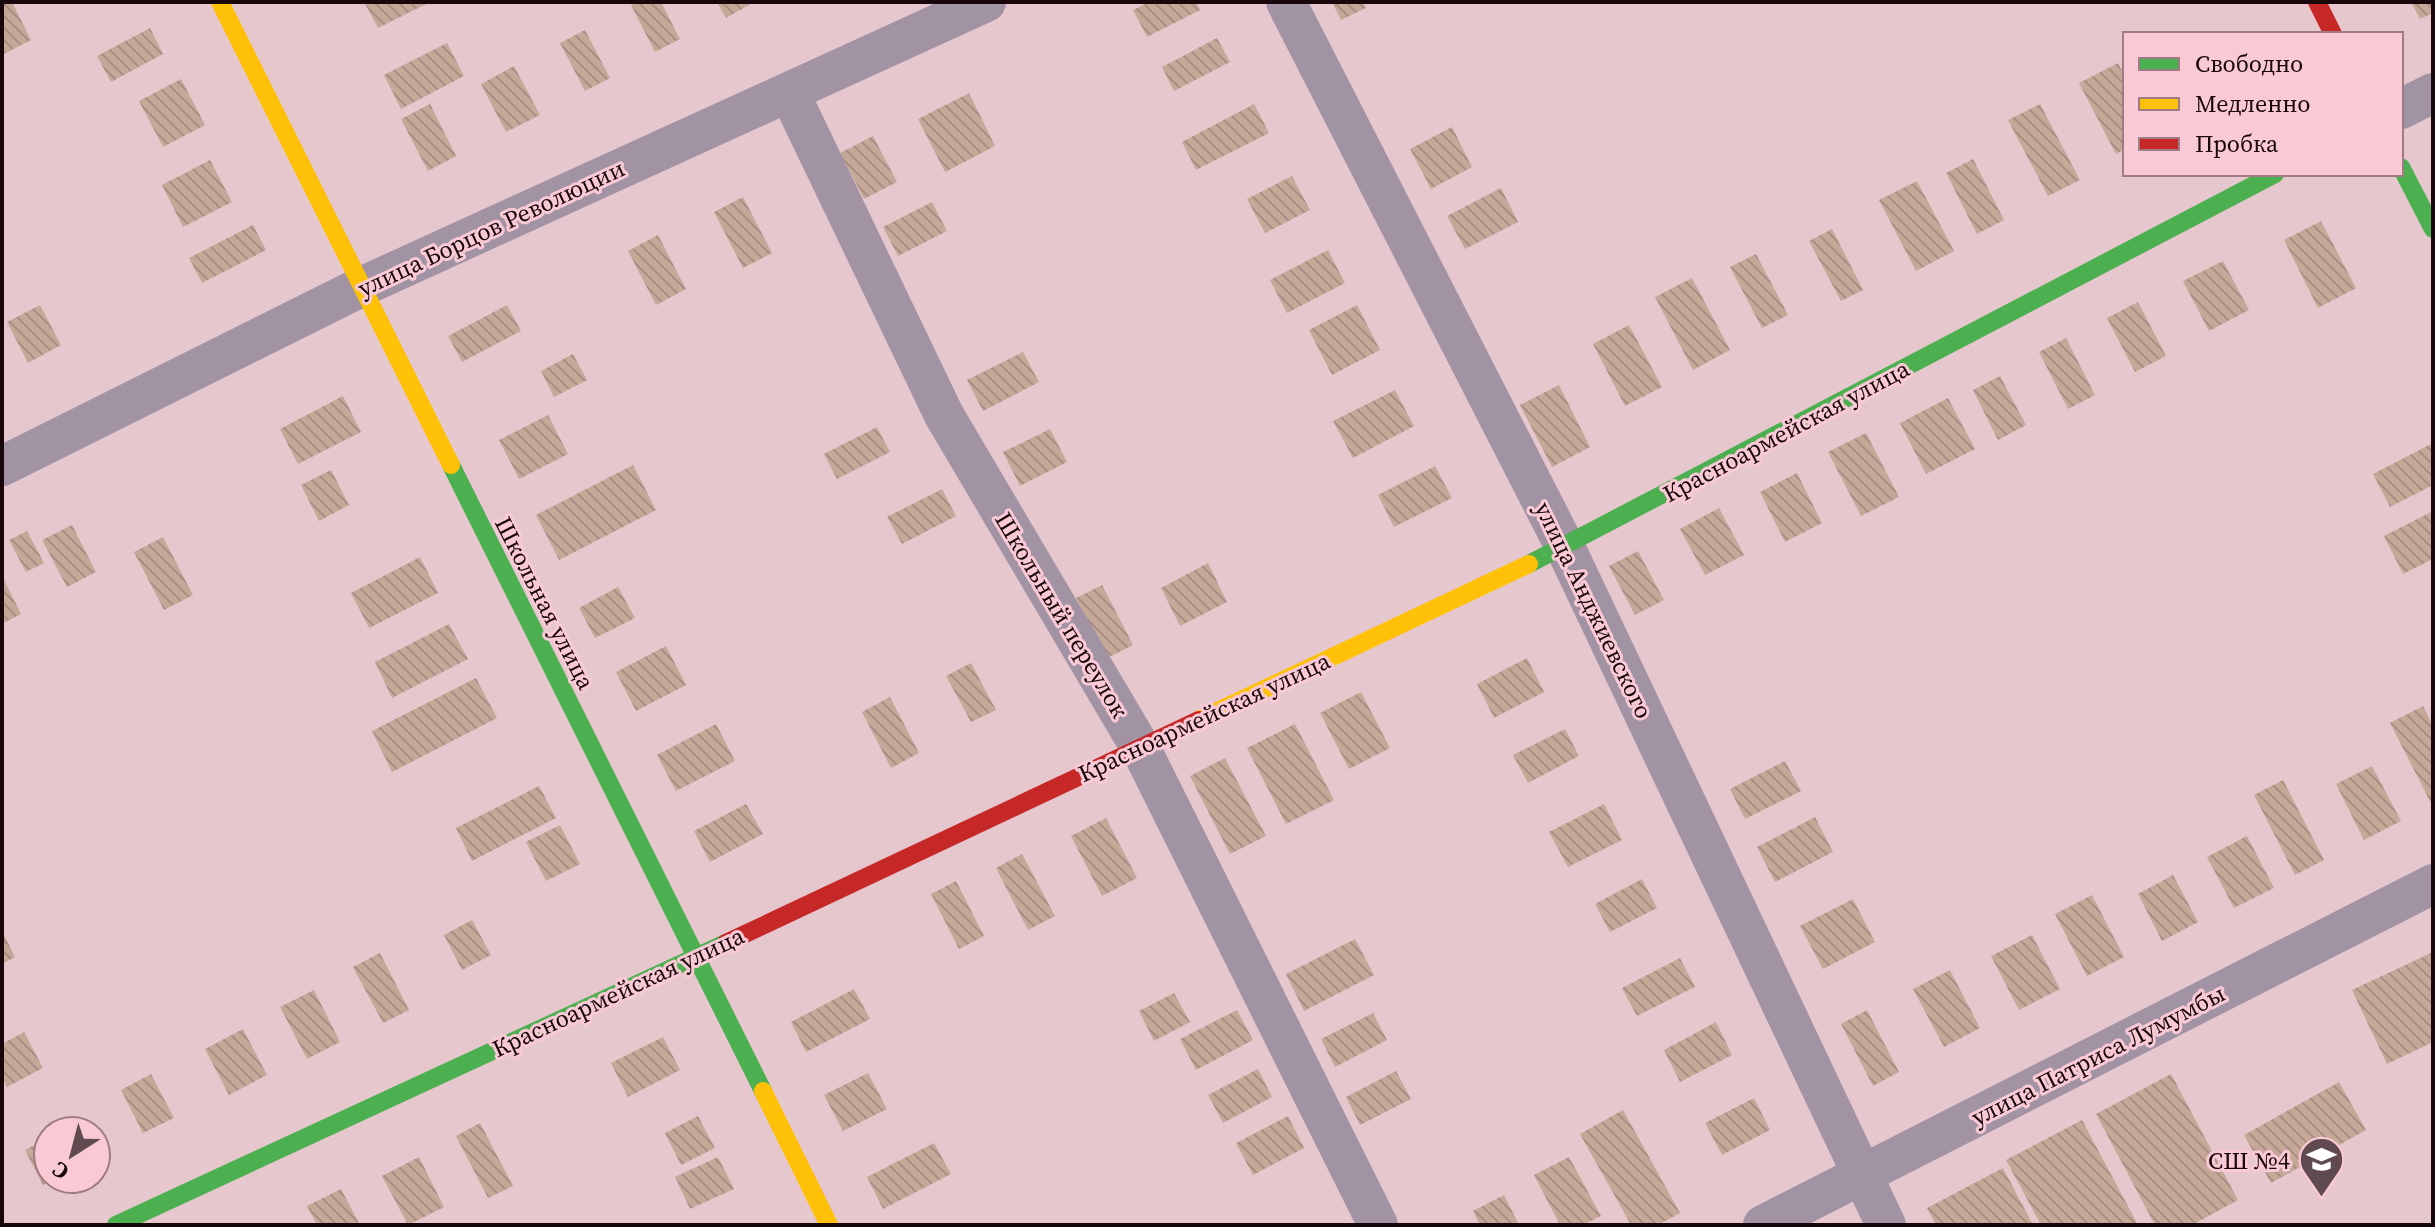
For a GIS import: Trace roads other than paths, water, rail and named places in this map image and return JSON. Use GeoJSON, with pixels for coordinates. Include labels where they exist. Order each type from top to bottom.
{"type":"FeatureCollection","features":[{"type":"Feature","properties":{"kind":"street","name":"Школьная улица"},"geometry":{"type":"LineString","coordinates":[[220,2],[829,1225]]}},
{"type":"Feature","properties":{"kind":"street","name":"улица Борцов Революции"},"geometry":{"type":"LineString","coordinates":[[2,466],[361,287],[986,2]]}},
{"type":"Feature","properties":{"kind":"street","name":"улица Анджиевского"},"geometry":{"type":"LineString","coordinates":[[1286,2],[1565,547],[1886,1225]]}},
{"type":"Feature","properties":{"kind":"street"},"geometry":{"type":"LineString","coordinates":[[2317,2],[2332,32]]}},
{"type":"Feature","properties":{"kind":"street","name":"Школьный переулок"},"geometry":{"type":"LineString","coordinates":[[789,92],[944,415],[1140,747],[1378,1225]]}},
{"type":"Feature","properties":{"kind":"street"},"geometry":{"type":"LineString","coordinates":[[2403,108],[2433,93]]}},
{"type":"Feature","properties":{"kind":"street"},"geometry":{"type":"LineString","coordinates":[[2403,171],[2433,229]]}},
{"type":"Feature","properties":{"kind":"street","name":"Красноармейская улица"},"geometry":{"type":"LineString","coordinates":[[116,1225],[695,957],[1565,547],[2271,176]]}},
{"type":"Feature","properties":{"kind":"street","name":"улица Патриса Лумумбы"},"geometry":{"type":"LineString","coordinates":[[1763,1225],[2433,884]]}},
{"type":"Feature","properties":{"kind":"place","name":"СШ №4"},"geometry":{"type":"Point","coordinates":[2321,1199]}}]}
